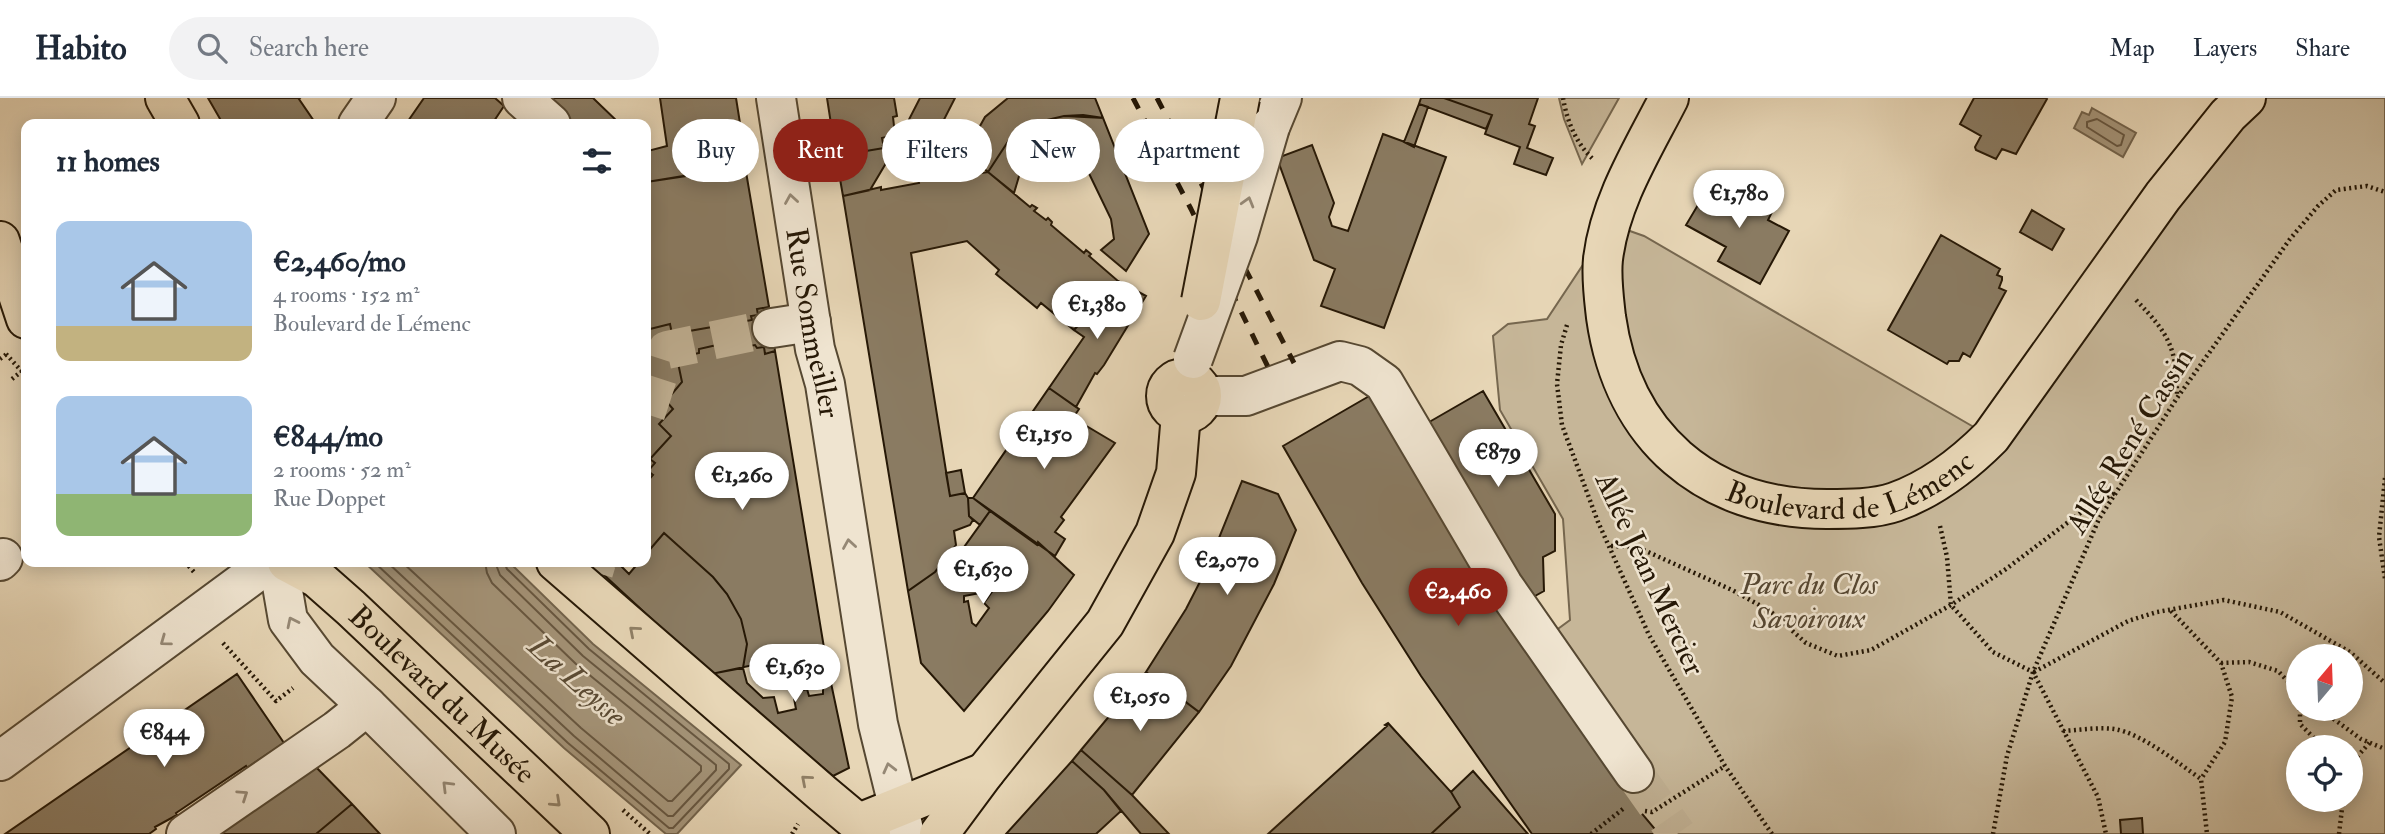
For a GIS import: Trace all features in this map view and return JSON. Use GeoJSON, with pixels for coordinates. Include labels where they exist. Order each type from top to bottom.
{"type":"FeatureCollection","features":[{"type":"Feature","properties":{"kind":"main road"},"geometry":{"type":"LineString","coordinates":[[165,98],[177,119]]}},
{"type":"Feature","properties":{"kind":"main road"},"geometry":{"type":"LineString","coordinates":[[939,834],[1105,622],[1155,533],[1176,473],[1191,387],[1201,301],[1240,98]]}},
{"type":"Feature","properties":{"kind":"main road","name":"Boulevard de Lémenc"},"geometry":{"type":"LineString","coordinates":[[1669,98],[1624,186],[1610,224],[1603,260],[1604,299],[1610,342],[1627,394],[1653,433],[1690,469],[1728,490],[1807,509],[1849,509],[1894,503],[1964,463],[1991,437],[2195,156],[2228,115],[2246,98]]}},
{"type":"Feature","properties":{"kind":"main road"},"geometry":{"type":"LineString","coordinates":[[0,241],[21,303]]}},
{"type":"Feature","properties":{"kind":"main road","name":"Boulevard du Musée"},"geometry":{"type":"LineString","coordinates":[[296,567],[317,578],[351,608],[590,834]]}},
{"type":"Feature","properties":{"kind":"main road"},"geometry":{"type":"LineString","coordinates":[[562,567],[860,830],[902,821],[985,772]]}},
{"type":"Feature","properties":{"kind":"street"},"geometry":{"type":"LineString","coordinates":[[361,119],[376,98]]}},
{"type":"Feature","properties":{"kind":"street","name":"Rue Sommeiller"},"geometry":{"type":"LineString","coordinates":[[776,98],[815,349],[825,384],[878,724],[902,821]]}},
{"type":"Feature","properties":{"kind":"street"},"geometry":{"type":"LineString","coordinates":[[1276,113],[1191,387],[1246,396],[1340,361],[1360,366],[1384,383],[1503,585],[1634,773]]}},
{"type":"Feature","properties":{"kind":"street"},"geometry":{"type":"LineString","coordinates":[[772,328],[811,321]]}},
{"type":"Feature","properties":{"kind":"street"},"geometry":{"type":"LineString","coordinates":[[0,761],[263,567]]}},
{"type":"Feature","properties":{"kind":"street","name":"Boulevard du Musée"},"geometry":{"type":"LineString","coordinates":[[279,567],[288,620],[317,659],[496,834]]}},
{"type":"Feature","properties":{"kind":"street"},"geometry":{"type":"LineString","coordinates":[[186,834],[337,730],[367,706]]}},
{"type":"Feature","properties":{"kind":"path"},"geometry":{"type":"LineString","coordinates":[[1563,98],[1567,119],[1584,151],[1624,186]]}},
{"type":"Feature","properties":{"kind":"path","name":"Allée René Cassin"},"geometry":{"type":"LineString","coordinates":[[1993,834],[2007,756],[2033,672],[2099,519],[2177,398],[2290,239],[2318,206],[2336,190],[2367,186],[2385,191]]}},
{"type":"Feature","properties":{"kind":"path"},"geometry":{"type":"LineString","coordinates":[[2105,278],[2142,305],[2171,344],[2177,365],[2177,398]]}},
{"type":"Feature","properties":{"kind":"path","name":"Allée Jean Mercier"},"geometry":{"type":"LineString","coordinates":[[1568,323],[1561,345],[1557,384],[1562,425],[1598,522],[1649,635],[1725,766],[1772,834]]}},
{"type":"Feature","properties":{"kind":"path"},"geometry":{"type":"LineString","coordinates":[[0,359],[6,355],[21,368]]}},
{"type":"Feature","properties":{"kind":"path"},"geometry":{"type":"LineString","coordinates":[[12,379],[21,374]]}},
{"type":"Feature","properties":{"kind":"path"},"geometry":{"type":"LineString","coordinates":[[2385,478],[2379,537],[2385,579]]}},
{"type":"Feature","properties":{"kind":"path"},"geometry":{"type":"LineString","coordinates":[[1931,484],[1947,557],[1951,605],[1993,652],[2033,672],[2098,797],[2106,834]]}},
{"type":"Feature","properties":{"kind":"path"},"geometry":{"type":"LineString","coordinates":[[1611,546],[1637,547],[1732,590],[1770,611],[1807,643],[1838,656],[1871,650],[1951,605],[2006,569],[2083,511],[2117,492]]}},
{"type":"Feature","properties":{"kind":"path"},"geometry":{"type":"LineString","coordinates":[[2033,672],[2129,621],[2224,600],[2280,612],[2350,652],[2385,683]]}},
{"type":"Feature","properties":{"kind":"path"},"geometry":{"type":"LineString","coordinates":[[2170,610],[2221,663],[2232,697],[2225,742],[2201,779],[2207,834]]}},
{"type":"Feature","properties":{"kind":"path"},"geometry":{"type":"LineString","coordinates":[[2221,663],[2249,662],[2278,671],[2286,679]]}},
{"type":"Feature","properties":{"kind":"path"},"geometry":{"type":"LineString","coordinates":[[2300,721],[2311,735]]}},
{"type":"Feature","properties":{"kind":"path"},"geometry":{"type":"LineString","coordinates":[[2336,721],[2361,739],[2385,749]]}},
{"type":"Feature","properties":{"kind":"path"},"geometry":{"type":"LineString","coordinates":[[2063,731],[2091,728],[2116,730],[2155,747],[2201,779]]}},
{"type":"Feature","properties":{"kind":"path"},"geometry":{"type":"LineString","coordinates":[[2363,750],[2370,742]]}},
{"type":"Feature","properties":{"kind":"path"},"geometry":{"type":"LineString","coordinates":[[1652,812],[1725,766]]}},
{"type":"Feature","properties":{"kind":"path"},"geometry":{"type":"LineString","coordinates":[[1591,834],[1622,809]]}},
{"type":"Feature","properties":{"kind":"path"},"geometry":{"type":"LineString","coordinates":[[2339,834],[2342,812]]}},
{"type":"Feature","properties":{"kind":"green space"},"geometry":{"type":"Polygon","coordinates":[[[1559,98],[1619,98],[1582,164],[1564,119],[1559,98]]]}},
{"type":"Feature","properties":{"kind":"green space","name":"Parc du Clos Savoiroux"},"geometry":{"type":"Polygon","coordinates":[[[2246,98],[2385,98],[2385,834],[1608,834],[1661,794],[1547,637],[1570,620],[1563,519],[1500,410],[1493,336],[1508,324],[1547,319],[1610,224],[1644,236],[1991,437],[2246,98]]]}},
{"type":"Feature","properties":{"kind":"water"},"geometry":{"type":"Polygon","coordinates":[[[2092,108],[2136,133],[2123,157],[2074,128],[2082,112],[2089,115],[2092,108]]]}},
{"type":"Feature","properties":{"kind":"water","name":"La Leysse"},"geometry":{"type":"Polygon","coordinates":[[[369,567],[514,567],[593,644],[741,765],[677,834],[666,834],[564,748],[369,567]]]}},
{"type":"Feature","properties":{"kind":"building"},"geometry":{"type":"Polygon","coordinates":[[[208,98],[300,98],[313,119],[220,119],[208,98]]]}},
{"type":"Feature","properties":{"kind":"building"},"geometry":{"type":"Polygon","coordinates":[[[424,98],[495,98],[504,106],[495,119],[409,119],[424,98]]]}},
{"type":"Feature","properties":{"kind":"building"},"geometry":{"type":"Polygon","coordinates":[[[542,98],[593,98],[615,119],[564,119],[542,98]]]}},
{"type":"Feature","properties":{"kind":"building"},"geometry":{"type":"Polygon","coordinates":[[[660,98],[736,98],[739,119],[672,119],[672,178],[651,181],[651,150],[667,146],[660,98]]]}},
{"type":"Feature","properties":{"kind":"building"},"geometry":{"type":"Polygon","coordinates":[[[827,98],[894,98],[897,116],[893,119],[882,119],[882,148],[868,151],[868,119],[830,119],[827,98]]]}},
{"type":"Feature","properties":{"kind":"building"},"geometry":{"type":"Polygon","coordinates":[[[920,98],[955,98],[944,119],[909,119],[920,98]]]}},
{"type":"Feature","properties":{"kind":"building"},"geometry":{"type":"Polygon","coordinates":[[[1008,98],[1095,98],[1103,118],[1064,116],[1051,119],[1006,119],[1006,145],[992,166],[992,119],[984,119],[1008,98]]]}},
{"type":"Feature","properties":{"kind":"building"},"geometry":{"type":"Polygon","coordinates":[[[1421,98],[1444,98],[1492,115],[1486,129],[1419,104],[1421,98]]]}},
{"type":"Feature","properties":{"kind":"building"},"geometry":{"type":"Polygon","coordinates":[[[1444,98],[1538,98],[1529,124],[1535,126],[1527,148],[1553,158],[1546,175],[1514,164],[1520,147],[1485,134],[1492,115],[1444,98]]]}},
{"type":"Feature","properties":{"kind":"building"},"geometry":{"type":"Polygon","coordinates":[[[1974,98],[2047,99],[2016,154],[2002,149],[1996,159],[1976,150],[1981,136],[1960,124],[1974,98]]]}},
{"type":"Feature","properties":{"kind":"building"},"geometry":{"type":"Polygon","coordinates":[[[1419,104],[1428,107],[1414,147],[1404,142],[1419,104]]]}},
{"type":"Feature","properties":{"kind":"building"},"geometry":{"type":"Polygon","coordinates":[[[1064,116],[1103,118],[1114,146],[1114,182],[1128,182],[1149,234],[1126,271],[1101,250],[1114,239],[1111,219],[1093,182],[1100,182],[1100,119],[1051,119],[1064,116]]]}},
{"type":"Feature","properties":{"kind":"building"},"geometry":{"type":"Polygon","coordinates":[[[1383,134],[1446,157],[1384,328],[1321,306],[1335,269],[1314,260],[1277,158],[1312,145],[1334,203],[1329,217],[1332,226],[1348,231],[1383,134]]]}},
{"type":"Feature","properties":{"kind":"building"},"geometry":{"type":"Polygon","coordinates":[[[1006,145],[1006,182],[1017,182],[1014,193],[992,175],[992,166],[1006,145]]]}},
{"type":"Feature","properties":{"kind":"building"},"geometry":{"type":"Polygon","coordinates":[[[882,148],[882,170],[870,190],[843,196],[841,182],[868,182],[868,151],[882,148]]]}},
{"type":"Feature","properties":{"kind":"building"},"geometry":{"type":"Polygon","coordinates":[[[992,175],[1030,207],[1032,205],[1037,208],[1034,211],[1046,220],[1048,218],[1052,222],[1051,225],[1084,253],[1086,250],[1091,254],[1089,256],[1118,281],[1074,330],[1041,303],[1037,308],[996,274],[999,270],[967,241],[911,253],[950,496],[965,493],[969,516],[973,520],[970,525],[954,531],[956,545],[935,572],[908,591],[843,196],[881,187],[881,190],[919,183],[992,182],[992,175]]]}},
{"type":"Feature","properties":{"kind":"building"},"geometry":{"type":"Polygon","coordinates":[[[672,178],[672,182],[748,182],[769,307],[757,309],[758,315],[751,316],[752,320],[672,334],[670,324],[651,329],[651,181],[672,178]]]}},
{"type":"Feature","properties":{"kind":"building"},"geometry":{"type":"Polygon","coordinates":[[[1714,178],[1772,212],[1768,220],[1789,231],[1760,284],[1718,261],[1726,247],[1686,225],[1714,178]]]}},
{"type":"Feature","properties":{"kind":"building"},"geometry":{"type":"Polygon","coordinates":[[[2032,210],[2064,229],[2052,250],[2020,232],[2032,210]]]}},
{"type":"Feature","properties":{"kind":"building"},"geometry":{"type":"Polygon","coordinates":[[[1941,235],[2000,269],[1997,275],[2002,277],[1999,288],[2006,291],[1970,357],[1963,353],[1959,361],[1949,361],[1947,364],[1888,330],[1941,235]]]}},
{"type":"Feature","properties":{"kind":"building"},"geometry":{"type":"Polygon","coordinates":[[[1118,281],[1146,296],[1076,407],[1049,388],[1084,337],[1074,330],[1118,281]]]}},
{"type":"Feature","properties":{"kind":"building"},"geometry":{"type":"Polygon","coordinates":[[[769,307],[775,351],[765,354],[764,347],[757,348],[755,345],[732,349],[730,342],[699,349],[699,353],[677,358],[682,382],[666,401],[673,409],[659,424],[671,436],[651,458],[651,329],[670,324],[672,334],[752,320],[751,316],[758,315],[757,309],[769,307]]]}},
{"type":"Feature","properties":{"kind":"building"},"geometry":{"type":"Polygon","coordinates":[[[730,342],[732,349],[755,345],[757,348],[764,347],[765,354],[775,351],[830,684],[823,686],[823,694],[809,696],[807,689],[793,693],[796,709],[778,713],[774,697],[763,698],[747,683],[743,668],[747,644],[741,619],[727,594],[713,577],[664,533],[651,548],[651,468],[655,463],[651,458],[671,436],[659,424],[673,409],[666,401],[682,382],[677,358],[699,353],[699,349],[730,342]]]}},
{"type":"Feature","properties":{"kind":"building"},"geometry":{"type":"Polygon","coordinates":[[[1049,388],[1079,409],[1073,418],[1115,443],[1061,517],[1064,520],[1055,532],[1065,539],[1055,556],[973,498],[1049,388]]]}},
{"type":"Feature","properties":{"kind":"building"},"geometry":{"type":"Polygon","coordinates":[[[1483,391],[1555,514],[1555,551],[1543,557],[1544,591],[1526,601],[1424,425],[1483,391]]]}},
{"type":"Feature","properties":{"kind":"building"},"geometry":{"type":"Polygon","coordinates":[[[1371,395],[1573,716],[1659,834],[1532,834],[1421,676],[1362,583],[1283,446],[1371,395]]]}},
{"type":"Feature","properties":{"kind":"building"},"geometry":{"type":"Polygon","coordinates":[[[961,470],[965,493],[950,496],[946,473],[961,470]]]}},
{"type":"Feature","properties":{"kind":"building"},"geometry":{"type":"Polygon","coordinates":[[[1242,481],[1278,494],[1296,530],[1274,584],[1231,666],[1199,712],[1146,672],[1186,609],[1206,570],[1242,481]]]}},
{"type":"Feature","properties":{"kind":"building"},"geometry":{"type":"Polygon","coordinates":[[[968,498],[973,498],[990,511],[980,525],[969,516],[968,498]]]}},
{"type":"Feature","properties":{"kind":"building"},"geometry":{"type":"Polygon","coordinates":[[[990,511],[1037,545],[1038,542],[1074,575],[1048,611],[964,711],[921,663],[908,591],[935,572],[948,556],[953,560],[955,553],[959,554],[990,511]],[[1001,569],[985,592],[964,596],[964,602],[968,601],[972,623],[976,626],[989,608],[984,603],[1006,572],[1001,569]]]}},
{"type":"Feature","properties":{"kind":"building"},"geometry":{"type":"Polygon","coordinates":[[[664,533],[713,577],[727,594],[741,619],[747,644],[743,668],[711,674],[595,567],[622,567],[629,574],[635,567],[651,567],[651,548],[664,533]]]}},
{"type":"Feature","properties":{"kind":"building"},"geometry":{"type":"Polygon","coordinates":[[[824,650],[849,768],[833,776],[711,674],[824,650]]]}},
{"type":"Feature","properties":{"kind":"building"},"geometry":{"type":"Polygon","coordinates":[[[1146,672],[1199,712],[1132,795],[1081,750],[1146,672]]]}},
{"type":"Feature","properties":{"kind":"building"},"geometry":{"type":"Polygon","coordinates":[[[237,674],[284,743],[155,827],[149,834],[5,834],[237,674]]]}},
{"type":"Feature","properties":{"kind":"building"},"geometry":{"type":"Polygon","coordinates":[[[1388,723],[1451,792],[1460,807],[1431,834],[1268,834],[1387,726],[1385,725],[1388,723]]]}},
{"type":"Feature","properties":{"kind":"building"},"geometry":{"type":"Polygon","coordinates":[[[1081,750],[1132,795],[1169,834],[1141,834],[1104,790],[1072,761],[1081,750]]]}},
{"type":"Feature","properties":{"kind":"building"},"geometry":{"type":"Polygon","coordinates":[[[1072,761],[1104,790],[1121,811],[1096,834],[1006,834],[1072,761]]]}},
{"type":"Feature","properties":{"kind":"building"},"geometry":{"type":"Polygon","coordinates":[[[313,764],[352,804],[316,834],[207,834],[313,764]]]}},
{"type":"Feature","properties":{"kind":"building"},"geometry":{"type":"Polygon","coordinates":[[[1473,771],[1528,834],[1431,834],[1460,807],[1451,792],[1473,771]]]}},
{"type":"Feature","properties":{"kind":"building"},"geometry":{"type":"Polygon","coordinates":[[[352,804],[380,834],[316,834],[352,804]]]}},
{"type":"Feature","properties":{"kind":"building"},"geometry":{"type":"Polygon","coordinates":[[[2142,818],[2143,834],[2121,834],[2120,820],[2142,818]]]}},
{"type":"Feature","properties":{"kind":"tunnel"},"geometry":{"type":"LineString","coordinates":[[651,399],[667,350],[772,328]]}},
{"type":"Feature","properties":{"kind":"tunnel"},"geometry":{"type":"LineString","coordinates":[[594,572],[596,567]]}},
{"type":"Feature","properties":{"kind":"tunnel"},"geometry":{"type":"LineString","coordinates":[[1634,773],[1677,834]]}},
{"type":"Feature","properties":{"kind":"railway"},"geometry":{"type":"LineString","coordinates":[[1133,98],[1270,371]]}},
{"type":"Feature","properties":{"kind":"railway"},"geometry":{"type":"LineString","coordinates":[[1157,98],[1294,363]]}}]}
